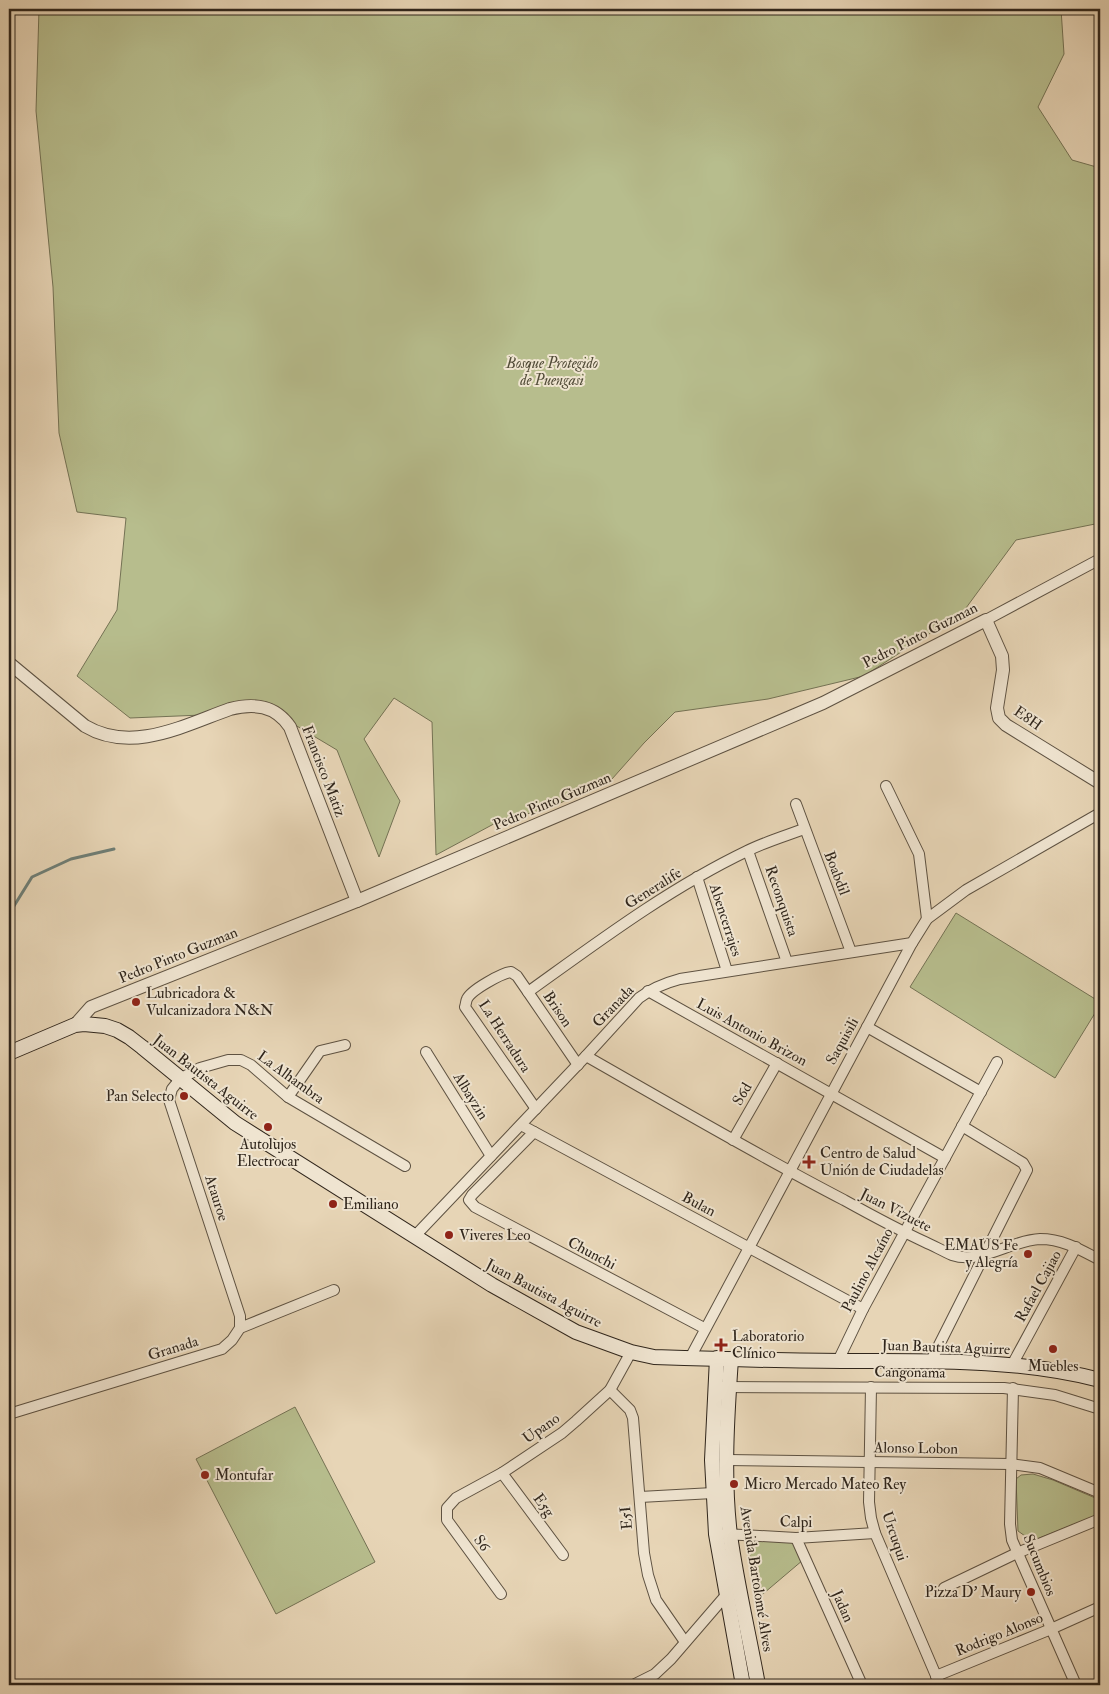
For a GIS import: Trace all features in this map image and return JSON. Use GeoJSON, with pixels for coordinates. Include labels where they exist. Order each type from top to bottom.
{"type":"FeatureCollection","features":[{"type":"Feature","properties":{"kind":"main road","name":"Pedro Pinto Guzman"},"geometry":{"type":"LineString","coordinates":[[9,1053],[75,1025]]}},
{"type":"Feature","properties":{"kind":"main road","name":"Juan Bautista Aguirre"},"geometry":{"type":"LineString","coordinates":[[75,1025],[104,1026],[129,1037],[236,1123],[492,1285],[576,1332],[631,1352],[654,1357],[1012,1364],[1055,1370],[1100,1380]]}},
{"type":"Feature","properties":{"kind":"main road","name":"Avenida Bartolomé Alves"},"geometry":{"type":"LineString","coordinates":[[717,1358],[722,1387],[727,1460],[727,1493],[723,1534],[726,1594],[743,1685]]}},
{"type":"Feature","properties":{"kind":"main road","name":"Avenida Bartolomé Alves"},"geometry":{"type":"LineString","coordinates":[[731,1359],[722,1387],[712,1460],[713,1493],[758,1685]]}},
{"type":"Feature","properties":{"kind":"street","name":"Pedro Pinto Guzman"},"geometry":{"type":"LineString","coordinates":[[75,1025],[92,1007],[357,901],[823,702],[986,620],[1100,559]]}},
{"type":"Feature","properties":{"kind":"street","name":"E8H"},"geometry":{"type":"LineString","coordinates":[[986,620],[1002,656],[1003,670],[997,708],[999,718],[1006,725],[1100,783]]}},
{"type":"Feature","properties":{"kind":"street","name":"Francisco Matiz"},"geometry":{"type":"LineString","coordinates":[[9,663],[93,731],[114,737],[131,738],[159,735],[230,708],[242,706],[263,706],[282,717],[290,727],[357,901]]}},
{"type":"Feature","properties":{"kind":"street"},"geometry":{"type":"LineString","coordinates":[[886,786],[919,854],[926,919]]}},
{"type":"Feature","properties":{"kind":"street","name":"Boabdil"},"geometry":{"type":"LineString","coordinates":[[796,804],[851,952]]}},
{"type":"Feature","properties":{"kind":"street","name":"Saquisili"},"geometry":{"type":"LineString","coordinates":[[690,1358],[704,1328],[926,919],[966,890],[1100,813]]}},
{"type":"Feature","properties":{"kind":"street","name":"Generalife"},"geometry":{"type":"LineString","coordinates":[[528,992],[648,906],[748,850],[804,829]]}},
{"type":"Feature","properties":{"kind":"street","name":"Reconquista"},"geometry":{"type":"LineString","coordinates":[[748,850],[787,962]]}},
{"type":"Feature","properties":{"kind":"street","name":"Abencerrajes"},"geometry":{"type":"LineString","coordinates":[[697,878],[727,971]]}},
{"type":"Feature","properties":{"kind":"street","name":"Granada"},"geometry":{"type":"LineString","coordinates":[[414,1236],[578,1065],[639,998],[648,992],[662,984],[680,979],[912,943]]}},
{"type":"Feature","properties":{"kind":"street","name":"Brison"},"geometry":{"type":"LineString","coordinates":[[511,972],[517,976],[578,1065]]}},
{"type":"Feature","properties":{"kind":"street","name":"La Herradura"},"geometry":{"type":"LineString","coordinates":[[511,972],[505,973],[471,993],[466,1000],[465,1007],[536,1109]]}},
{"type":"Feature","properties":{"kind":"street","name":"Luis Antonio Brizon"},"geometry":{"type":"LineString","coordinates":[[648,992],[945,1158]]}},
{"type":"Feature","properties":{"kind":"street"},"geometry":{"type":"LineString","coordinates":[[867,1027],[981,1092]]}},
{"type":"Feature","properties":{"kind":"street"},"geometry":{"type":"LineString","coordinates":[[288,1097],[320,1051],[345,1045]]}},
{"type":"Feature","properties":{"kind":"street","name":"Albayzin"},"geometry":{"type":"LineString","coordinates":[[426,1052],[491,1156]]}},
{"type":"Feature","properties":{"kind":"street","name":"Juan Vizuete"},"geometry":{"type":"LineString","coordinates":[[586,1056],[789,1172],[904,1232],[954,1255],[969,1257],[985,1255],[1005,1247],[1040,1239],[1059,1241],[1100,1260]]}},
{"type":"Feature","properties":{"kind":"street","name":"La Alhambra"},"geometry":{"type":"LineString","coordinates":[[180,1079],[200,1068],[228,1060],[241,1060],[251,1065],[288,1097],[405,1166]]}},
{"type":"Feature","properties":{"kind":"street","name":"Paulino Alcaíno"},"geometry":{"type":"LineString","coordinates":[[838,1361],[863,1309],[996,1062]]}},
{"type":"Feature","properties":{"kind":"street","name":"S6d"},"geometry":{"type":"LineString","coordinates":[[733,1140],[777,1063]]}},
{"type":"Feature","properties":{"kind":"street","name":"Atauroe"},"geometry":{"type":"LineString","coordinates":[[180,1079],[172,1089],[169,1100],[240,1316],[240,1328]]}},
{"type":"Feature","properties":{"kind":"street","name":"Bulan"},"geometry":{"type":"LineString","coordinates":[[520,1125],[863,1309]]}},
{"type":"Feature","properties":{"kind":"street"},"geometry":{"type":"LineString","coordinates":[[930,1361],[1027,1170],[1023,1163],[962,1126]]}},
{"type":"Feature","properties":{"kind":"street","name":"Chunchi"},"geometry":{"type":"LineString","coordinates":[[534,1132],[472,1195],[469,1200],[475,1207],[704,1328]]}},
{"type":"Feature","properties":{"kind":"street","name":"Rafael Cajiao"},"geometry":{"type":"LineString","coordinates":[[1012,1364],[1076,1248]]}},
{"type":"Feature","properties":{"kind":"street","name":"Granada"},"geometry":{"type":"LineString","coordinates":[[9,1414],[222,1349],[232,1340],[240,1328],[334,1290]]}},
{"type":"Feature","properties":{"kind":"street","name":"Upano"},"geometry":{"type":"LineString","coordinates":[[447,1508],[456,1498],[502,1473],[562,1433],[610,1390],[631,1352]]}},
{"type":"Feature","properties":{"kind":"street","name":"Cangonama"},"geometry":{"type":"LineString","coordinates":[[722,1387],[871,1386],[1013,1388],[1055,1395],[1100,1409]]}},
{"type":"Feature","properties":{"kind":"street","name":"Urcuqui"},"geometry":{"type":"LineString","coordinates":[[871,1386],[870,1518],[938,1681]]}},
{"type":"Feature","properties":{"kind":"street","name":"Sucumbios"},"geometry":{"type":"LineString","coordinates":[[1013,1388],[1010,1524],[1012,1540],[1076,1685]]}},
{"type":"Feature","properties":{"kind":"street","name":"E5I"},"geometry":{"type":"LineString","coordinates":[[610,1390],[630,1410],[633,1418],[648,1574],[656,1600],[686,1642]]}},
{"type":"Feature","properties":{"kind":"street","name":"Alonso Lobon"},"geometry":{"type":"LineString","coordinates":[[727,1460],[1011,1464],[1040,1468],[1100,1493]]}},
{"type":"Feature","properties":{"kind":"street","name":"E5g"},"geometry":{"type":"LineString","coordinates":[[502,1473],[563,1555]]}},
{"type":"Feature","properties":{"kind":"street"},"geometry":{"type":"LineString","coordinates":[[640,1497],[713,1493]]}},
{"type":"Feature","properties":{"kind":"street","name":"S6"},"geometry":{"type":"LineString","coordinates":[[447,1508],[447,1520],[501,1594]]}},
{"type":"Feature","properties":{"kind":"street"},"geometry":{"type":"LineString","coordinates":[[944,1588],[1017,1553],[1100,1518]]}},
{"type":"Feature","properties":{"kind":"street","name":"Calpi"},"geometry":{"type":"LineString","coordinates":[[723,1534],[796,1538],[875,1533]]}},
{"type":"Feature","properties":{"kind":"street","name":"Jadan"},"geometry":{"type":"LineString","coordinates":[[796,1538],[862,1685]]}},
{"type":"Feature","properties":{"kind":"street"},"geometry":{"type":"LineString","coordinates":[[633,1685],[654,1674],[671,1659],[726,1594]]}},
{"type":"Feature","properties":{"kind":"street","name":"Rodrigo Alonso"},"geometry":{"type":"LineString","coordinates":[[938,1681],[1100,1606]]}},
{"type":"Feature","properties":{"kind":"green space","name":"Bosque Protegido de Puengasi"},"geometry":{"type":"Polygon","coordinates":[[[39,9],[1061,9],[1064,54],[1038,107],[1072,160],[1100,168],[1100,523],[1016,540],[963,612],[864,676],[768,699],[675,712],[612,779],[545,810],[503,819],[436,855],[432,722],[394,698],[364,739],[400,801],[379,857],[337,750],[265,707],[202,715],[130,718],[77,676],[117,610],[126,518],[77,512],[59,433],[53,287],[36,111],[39,9]]]}},
{"type":"Feature","properties":{"kind":"green space"},"geometry":{"type":"Polygon","coordinates":[[[956,913],[1100,1002],[1100,1005],[1055,1078],[910,987],[956,913]]]}},
{"type":"Feature","properties":{"kind":"green space"},"geometry":{"type":"Polygon","coordinates":[[[295,1407],[375,1562],[276,1614],[196,1459],[295,1407]]]}},
{"type":"Feature","properties":{"kind":"green space"},"geometry":{"type":"Polygon","coordinates":[[[1033,1474],[1053,1480],[1100,1500],[1100,1514],[1032,1541],[1018,1531],[1016,1479],[1021,1475],[1033,1474]]]}},
{"type":"Feature","properties":{"kind":"green space"},"geometry":{"type":"Polygon","coordinates":[[[747,1538],[794,1540],[803,1560],[757,1599],[747,1538]]]}},
{"type":"Feature","properties":{"kind":"waterway"},"geometry":{"type":"LineString","coordinates":[[9,914],[32,877],[71,859],[114,849]]}},
{"type":"Feature","properties":{"kind":"place","name":"Lubricadora & Vulcanizadora N&N"},"geometry":{"type":"Point","coordinates":[136,1002]}},
{"type":"Feature","properties":{"kind":"place","name":"Pan Selecto"},"geometry":{"type":"Point","coordinates":[184,1096]}},
{"type":"Feature","properties":{"kind":"place","name":"Autolujos Electrocar"},"geometry":{"type":"Point","coordinates":[268,1127]}},
{"type":"Feature","properties":{"kind":"place","name":"Centro de Salud Unión de Ciudadelas"},"geometry":{"type":"Point","coordinates":[809,1162]}},
{"type":"Feature","properties":{"kind":"place","name":"Emiliano"},"geometry":{"type":"Point","coordinates":[333,1204]}},
{"type":"Feature","properties":{"kind":"place","name":"Viveres Leo"},"geometry":{"type":"Point","coordinates":[449,1235]}},
{"type":"Feature","properties":{"kind":"place","name":"EMAUS Fe y Alegría"},"geometry":{"type":"Point","coordinates":[1028,1254]}},
{"type":"Feature","properties":{"kind":"place","name":"Laboratorio Clínico"},"geometry":{"type":"Point","coordinates":[721,1345]}},
{"type":"Feature","properties":{"kind":"place","name":"Muebles"},"geometry":{"type":"Point","coordinates":[1053,1349]}},
{"type":"Feature","properties":{"kind":"place","name":"Montufar"},"geometry":{"type":"Point","coordinates":[205,1475]}},
{"type":"Feature","properties":{"kind":"place","name":"Micro Mercado Mateo Rey"},"geometry":{"type":"Point","coordinates":[734,1484]}},
{"type":"Feature","properties":{"kind":"place","name":"Pizza D' Maury"},"geometry":{"type":"Point","coordinates":[1031,1592]}}]}
